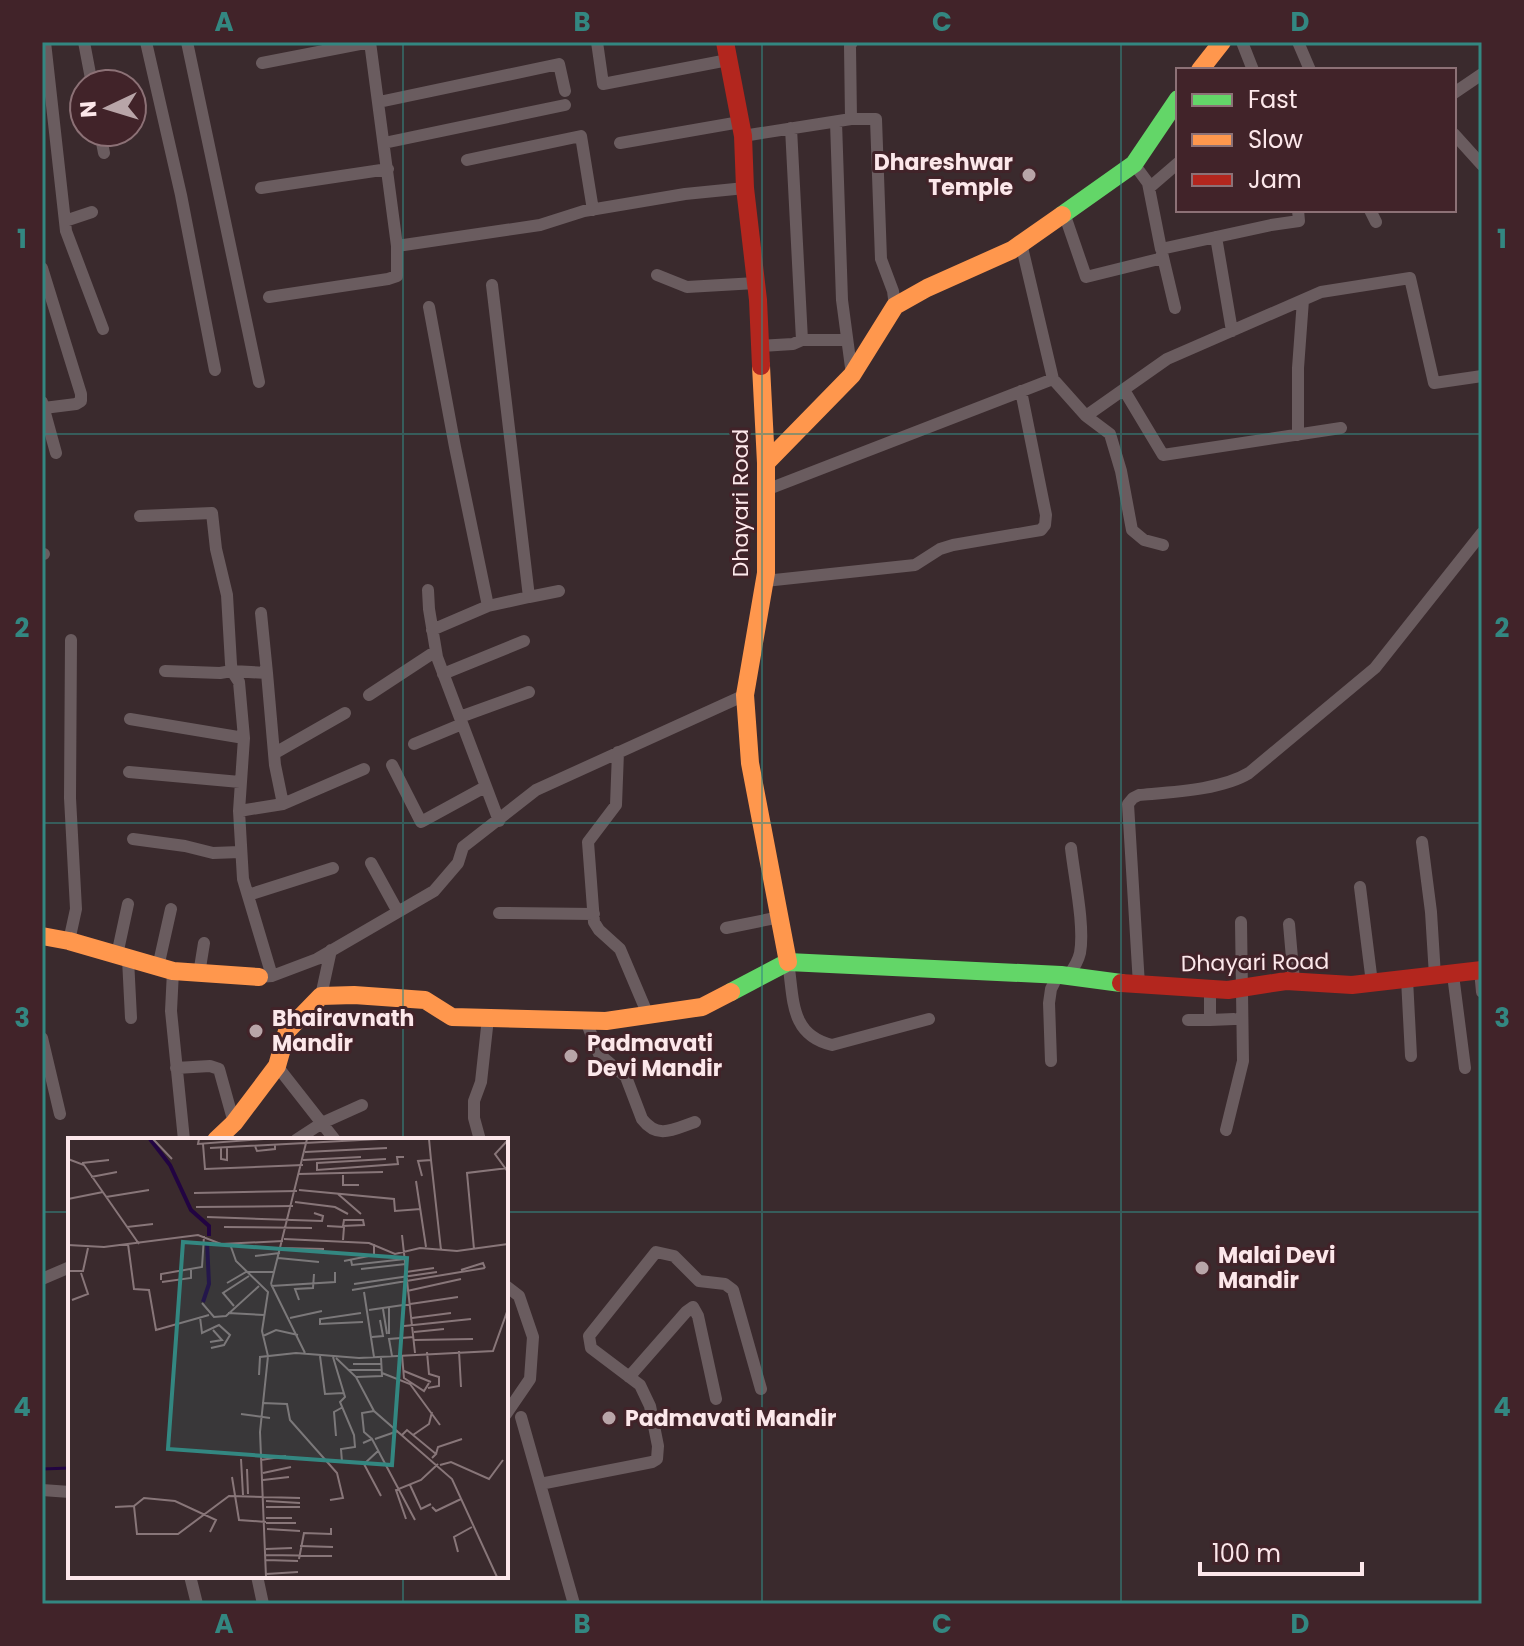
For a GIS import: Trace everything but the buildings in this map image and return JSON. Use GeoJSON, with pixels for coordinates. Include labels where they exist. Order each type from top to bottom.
{"type":"FeatureCollection","features":[{"type":"Feature","properties":{"kind":"street"},"geometry":{"type":"LineString","coordinates":[[45,42],[66,231],[103,329]]}},
{"type":"Feature","properties":{"kind":"street"},"geometry":{"type":"LineString","coordinates":[[84,42],[89,68]]}},
{"type":"Feature","properties":{"kind":"street"},"geometry":{"type":"LineString","coordinates":[[146,42],[181,195],[215,370]]}},
{"type":"Feature","properties":{"kind":"street"},"geometry":{"type":"LineString","coordinates":[[187,42],[259,382]]}},
{"type":"Feature","properties":{"kind":"street"},"geometry":{"type":"LineString","coordinates":[[262,63],[370,42],[397,246],[397,276],[269,297]]}},
{"type":"Feature","properties":{"kind":"street"},"geometry":{"type":"LineString","coordinates":[[597,42],[603,84],[727,51]]}},
{"type":"Feature","properties":{"kind":"street"},"geometry":{"type":"LineString","coordinates":[[851,119],[852,42]]}},
{"type":"Feature","properties":{"kind":"street"},"geometry":{"type":"LineString","coordinates":[[1202,68],[1222,42]]}},
{"type":"Feature","properties":{"kind":"street"},"geometry":{"type":"LineString","coordinates":[[1242,42],[1252,68]]}},
{"type":"Feature","properties":{"kind":"street"},"geometry":{"type":"LineString","coordinates":[[1298,42],[1309,68]]}},
{"type":"Feature","properties":{"kind":"street","name":"Dhayari Road"},"geometry":{"type":"LineString","coordinates":[[727,51],[742,129],[756,283],[766,463],[765,581],[745,695],[750,763],[788,962],[1063,975],[1139,985],[1228,990],[1286,981],[1352,985],[1481,970]]}},
{"type":"Feature","properties":{"kind":"street"},"geometry":{"type":"LineString","coordinates":[[379,102],[559,64],[565,91]]}},
{"type":"Feature","properties":{"kind":"street"},"geometry":{"type":"LineString","coordinates":[[1456,92],[1482,74]]}},
{"type":"Feature","properties":{"kind":"street"},"geometry":{"type":"LineString","coordinates":[[766,463],[852,375],[895,306],[927,288],[1012,250],[1134,164],[1176,102]]}},
{"type":"Feature","properties":{"kind":"street"},"geometry":{"type":"LineString","coordinates":[[384,143],[565,105]]}},
{"type":"Feature","properties":{"kind":"street"},"geometry":{"type":"LineString","coordinates":[[620,143],[742,129],[791,128],[851,119],[876,119],[881,259],[895,306]]}},
{"type":"Feature","properties":{"kind":"street"},"geometry":{"type":"LineString","coordinates":[[836,122],[842,300],[852,375]]}},
{"type":"Feature","properties":{"kind":"street"},"geometry":{"type":"LineString","coordinates":[[791,128],[802,340]]}},
{"type":"Feature","properties":{"kind":"street"},"geometry":{"type":"LineString","coordinates":[[467,160],[581,136],[593,210]]}},
{"type":"Feature","properties":{"kind":"street"},"geometry":{"type":"LineString","coordinates":[[1456,136],[1482,165]]}},
{"type":"Feature","properties":{"kind":"street"},"geometry":{"type":"LineString","coordinates":[[103,148],[104,153]]}},
{"type":"Feature","properties":{"kind":"street"},"geometry":{"type":"LineString","coordinates":[[1134,164],[1148,183],[1175,308]]}},
{"type":"Feature","properties":{"kind":"street"},"geometry":{"type":"LineString","coordinates":[[1149,188],[1176,165]]}},
{"type":"Feature","properties":{"kind":"street"},"geometry":{"type":"LineString","coordinates":[[261,188],[388,169]]}},
{"type":"Feature","properties":{"kind":"street"},"geometry":{"type":"LineString","coordinates":[[397,246],[540,225],[593,210],[685,194],[745,188]]}},
{"type":"Feature","properties":{"kind":"street"},"geometry":{"type":"LineString","coordinates":[[65,221],[92,212]]}},
{"type":"Feature","properties":{"kind":"street"},"geometry":{"type":"LineString","coordinates":[[1064,213],[1086,277],[1216,237],[1299,221],[1298,212]]}},
{"type":"Feature","properties":{"kind":"street"},"geometry":{"type":"LineString","coordinates":[[1371,212],[1376,222]]}},
{"type":"Feature","properties":{"kind":"street"},"geometry":{"type":"LineString","coordinates":[[1216,237],[1232,331]]}},
{"type":"Feature","properties":{"kind":"street"},"geometry":{"type":"LineString","coordinates":[[1021,243],[1053,379],[1086,416],[1110,434],[1121,471],[1132,530],[1144,540],[1163,545]]}},
{"type":"Feature","properties":{"kind":"street"},"geometry":{"type":"LineString","coordinates":[[42,268],[81,394],[81,401],[76,404],[43,405],[56,453]]}},
{"type":"Feature","properties":{"kind":"street"},"geometry":{"type":"LineString","coordinates":[[657,275],[687,287],[756,283]]}},
{"type":"Feature","properties":{"kind":"street"},"geometry":{"type":"LineString","coordinates":[[1086,416],[1167,359],[1321,292],[1410,278],[1434,383],[1482,376]]}},
{"type":"Feature","properties":{"kind":"street"},"geometry":{"type":"LineString","coordinates":[[492,285],[529,597]]}},
{"type":"Feature","properties":{"kind":"street"},"geometry":{"type":"LineString","coordinates":[[1298,435],[1298,368],[1303,300]]}},
{"type":"Feature","properties":{"kind":"street"},"geometry":{"type":"LineString","coordinates":[[429,307],[488,606]]}},
{"type":"Feature","properties":{"kind":"street"},"geometry":{"type":"LineString","coordinates":[[760,346],[793,344],[802,340],[846,340]]}},
{"type":"Feature","properties":{"kind":"street"},"geometry":{"type":"LineString","coordinates":[[766,490],[1053,379]]}},
{"type":"Feature","properties":{"kind":"street"},"geometry":{"type":"LineString","coordinates":[[1124,390],[1163,455],[1341,428]]}},
{"type":"Feature","properties":{"kind":"street"},"geometry":{"type":"LineString","coordinates":[[765,581],[915,565],[940,549],[953,545],[1041,530],[1046,515],[1021,391]]}},
{"type":"Feature","properties":{"kind":"street"},"geometry":{"type":"LineString","coordinates":[[140,516],[212,513],[216,549],[227,595],[232,671],[239,682],[244,738],[239,811],[243,879],[265,977]]}},
{"type":"Feature","properties":{"kind":"street"},"geometry":{"type":"LineString","coordinates":[[1139,985],[1128,804],[1139,795],[1187,791],[1235,780],[1249,773],[1375,668],[1482,533]]}},
{"type":"Feature","properties":{"kind":"street"},"geometry":{"type":"LineString","coordinates":[[428,590],[432,630],[443,674],[499,821]]}},
{"type":"Feature","properties":{"kind":"street"},"geometry":{"type":"LineString","coordinates":[[432,630],[488,606],[559,591]]}},
{"type":"Feature","properties":{"kind":"street"},"geometry":{"type":"LineString","coordinates":[[261,613],[276,776],[283,804]]}},
{"type":"Feature","properties":{"kind":"street"},"geometry":{"type":"LineString","coordinates":[[69,941],[76,909],[70,798],[71,640]]}},
{"type":"Feature","properties":{"kind":"street"},"geometry":{"type":"LineString","coordinates":[[443,674],[524,641]]}},
{"type":"Feature","properties":{"kind":"street"},"geometry":{"type":"LineString","coordinates":[[369,695],[436,651]]}},
{"type":"Feature","properties":{"kind":"street"},"geometry":{"type":"LineString","coordinates":[[165,671],[267,673]]}},
{"type":"Feature","properties":{"kind":"street"},"geometry":{"type":"LineString","coordinates":[[414,744],[529,692]]}},
{"type":"Feature","properties":{"kind":"street"},"geometry":{"type":"LineString","coordinates":[[42,936],[166,969],[265,977],[317,959],[434,891],[458,863],[463,847],[536,790],[745,695]]}},
{"type":"Feature","properties":{"kind":"street"},"geometry":{"type":"LineString","coordinates":[[275,753],[345,713]]}},
{"type":"Feature","properties":{"kind":"street"},"geometry":{"type":"LineString","coordinates":[[130,719],[244,738]]}},
{"type":"Feature","properties":{"kind":"street"},"geometry":{"type":"LineString","coordinates":[[618,752],[616,805],[588,842],[594,922],[620,949],[648,1015]]}},
{"type":"Feature","properties":{"kind":"street"},"geometry":{"type":"LineString","coordinates":[[392,765],[421,822],[485,787]]}},
{"type":"Feature","properties":{"kind":"street"},"geometry":{"type":"LineString","coordinates":[[239,811],[283,804],[364,769]]}},
{"type":"Feature","properties":{"kind":"street"},"geometry":{"type":"LineString","coordinates":[[129,772],[240,782]]}},
{"type":"Feature","properties":{"kind":"street"},"geometry":{"type":"LineString","coordinates":[[133,839],[213,853],[240,852]]}},
{"type":"Feature","properties":{"kind":"street"},"geometry":{"type":"LineString","coordinates":[[1422,842],[1431,912],[1465,1068]]}},
{"type":"Feature","properties":{"kind":"street"},"geometry":{"type":"LineString","coordinates":[[1051,1061],[1051,989],[1075,966],[1081,937],[1071,848]]}},
{"type":"Feature","properties":{"kind":"street"},"geometry":{"type":"LineString","coordinates":[[371,863],[398,912]]}},
{"type":"Feature","properties":{"kind":"street"},"geometry":{"type":"LineString","coordinates":[[248,895],[333,868]]}},
{"type":"Feature","properties":{"kind":"street"},"geometry":{"type":"LineString","coordinates":[[1360,887],[1372,983]]}},
{"type":"Feature","properties":{"kind":"street"},"geometry":{"type":"LineString","coordinates":[[128,904],[123,957],[131,1018]]}},
{"type":"Feature","properties":{"kind":"street"},"geometry":{"type":"LineString","coordinates":[[171,909],[166,969],[184,1138]]}},
{"type":"Feature","properties":{"kind":"street"},"geometry":{"type":"LineString","coordinates":[[499,913],[594,914]]}},
{"type":"Feature","properties":{"kind":"street"},"geometry":{"type":"LineString","coordinates":[[726,928],[780,917]]}},
{"type":"Feature","properties":{"kind":"street"},"geometry":{"type":"LineString","coordinates":[[1226,1130],[1243,1061],[1241,922]]}},
{"type":"Feature","properties":{"kind":"street"},"geometry":{"type":"LineString","coordinates":[[1289,924],[1294,981]]}},
{"type":"Feature","properties":{"kind":"street"},"geometry":{"type":"LineString","coordinates":[[199,974],[204,943]]}},
{"type":"Feature","properties":{"kind":"street"},"geometry":{"type":"LineString","coordinates":[[218,1138],[234,1123],[277,1066],[287,1031],[321,996],[331,950]]}},
{"type":"Feature","properties":{"kind":"street"},"geometry":{"type":"LineString","coordinates":[[321,996],[425,1000],[452,1017],[606,1021],[702,1007],[788,962],[797,1021],[817,1041],[832,1045],[929,1019]]}},
{"type":"Feature","properties":{"kind":"street"},"geometry":{"type":"LineString","coordinates":[[1481,970],[1482,992]]}},
{"type":"Feature","properties":{"kind":"street"},"geometry":{"type":"LineString","coordinates":[[1407,979],[1411,1056]]}},
{"type":"Feature","properties":{"kind":"street"},"geometry":{"type":"LineString","coordinates":[[1210,989],[1210,1020]]}},
{"type":"Feature","properties":{"kind":"street"},"geometry":{"type":"LineString","coordinates":[[479,1138],[474,1118],[474,1101],[481,1082],[488,1018]]}},
{"type":"Feature","properties":{"kind":"street"},"geometry":{"type":"LineString","coordinates":[[1188,1020],[1234,1019]]}},
{"type":"Feature","properties":{"kind":"street"},"geometry":{"type":"LineString","coordinates":[[586,1021],[599,1054],[626,1077],[646,1125],[661,1132],[695,1122]]}},
{"type":"Feature","properties":{"kind":"street"},"geometry":{"type":"LineString","coordinates":[[42,1038],[60,1114]]}},
{"type":"Feature","properties":{"kind":"street"},"geometry":{"type":"LineString","coordinates":[[176,1068],[210,1066],[219,1069],[234,1123]]}},
{"type":"Feature","properties":{"kind":"street"},"geometry":{"type":"LineString","coordinates":[[277,1066],[333,1138]]}},
{"type":"Feature","properties":{"kind":"street"},"geometry":{"type":"LineString","coordinates":[[299,1138],[322,1123],[362,1105]]}},
{"type":"Feature","properties":{"kind":"street"},"geometry":{"type":"LineString","coordinates":[[540,1484],[657,1459],[658,1446],[650,1406],[640,1385],[591,1348],[589,1336],[656,1252],[674,1256],[699,1281],[725,1284],[733,1290],[761,1389]]}},
{"type":"Feature","properties":{"kind":"street"},"geometry":{"type":"LineString","coordinates":[[42,1279],[68,1268]]}},
{"type":"Feature","properties":{"kind":"street"},"geometry":{"type":"LineString","coordinates":[[629,1377],[693,1307],[699,1281]]}},
{"type":"Feature","properties":{"kind":"street"},"geometry":{"type":"LineString","coordinates":[[508,1288],[519,1296],[533,1337],[530,1379],[508,1411]]}},
{"type":"Feature","properties":{"kind":"street"},"geometry":{"type":"LineString","coordinates":[[693,1307],[698,1316],[716,1399]]}},
{"type":"Feature","properties":{"kind":"street"},"geometry":{"type":"LineString","coordinates":[[521,1417],[574,1604]]}},
{"type":"Feature","properties":{"kind":"street"},"geometry":{"type":"LineString","coordinates":[[42,1490],[68,1492]]}},
{"type":"Feature","properties":{"kind":"street"},"geometry":{"type":"LineString","coordinates":[[190,1578],[197,1604]]}},
{"type":"Feature","properties":{"kind":"street"},"geometry":{"type":"LineString","coordinates":[[257,1578],[263,1604]]}},
{"type":"Feature","properties":{"kind":"waterway"},"geometry":{"type":"LineString","coordinates":[[42,1469],[68,1468]]}},
{"type":"Feature","properties":{"kind":"traffic: fast"},"geometry":{"type":"LineString","coordinates":[[1062,215],[1134,164],[1176,102]]}},
{"type":"Feature","properties":{"kind":"traffic: fast"},"geometry":{"type":"LineString","coordinates":[[731,992],[788,962],[1061,975],[1121,983]]}},
{"type":"Feature","properties":{"kind":"traffic: slow"},"geometry":{"type":"LineString","coordinates":[[1202,68],[1222,42]]}},
{"type":"Feature","properties":{"kind":"traffic: slow"},"geometry":{"type":"LineString","coordinates":[[766,463],[852,375],[895,306],[927,288],[1012,250],[1062,215]]}},
{"type":"Feature","properties":{"kind":"traffic: slow"},"geometry":{"type":"LineString","coordinates":[[761,366],[766,463],[766,573],[745,695],[750,763],[788,962]]}},
{"type":"Feature","properties":{"kind":"traffic: slow"},"geometry":{"type":"LineString","coordinates":[[42,936],[173,971],[259,977]]}},
{"type":"Feature","properties":{"kind":"traffic: slow"},"geometry":{"type":"LineString","coordinates":[[218,1138],[234,1123],[277,1066],[287,1031],[321,996],[425,1000],[452,1017],[606,1021],[702,1007],[731,992]]}},
{"type":"Feature","properties":{"kind":"traffic: jam"},"geometry":{"type":"LineString","coordinates":[[725,42],[743,136],[761,366]]}},
{"type":"Feature","properties":{"kind":"traffic: jam"},"geometry":{"type":"LineString","coordinates":[[1121,983],[1228,990],[1286,981],[1352,985],[1482,970]]}},
{"type":"Feature","properties":{"kind":"place","name":"Dhareshwar Temple"},"geometry":{"type":"Point","coordinates":[1029,175]}},
{"type":"Feature","properties":{"kind":"place","name":"Bhairavnath Mandir"},"geometry":{"type":"Point","coordinates":[256,1031]}},
{"type":"Feature","properties":{"kind":"place","name":"Padmavati Devi Mandir"},"geometry":{"type":"Point","coordinates":[571,1056]}},
{"type":"Feature","properties":{"kind":"place","name":"Malai Devi Mandir"},"geometry":{"type":"Point","coordinates":[1202,1268]}},
{"type":"Feature","properties":{"kind":"place","name":"Padmavati Mandir"},"geometry":{"type":"Point","coordinates":[609,1418]}}]}
